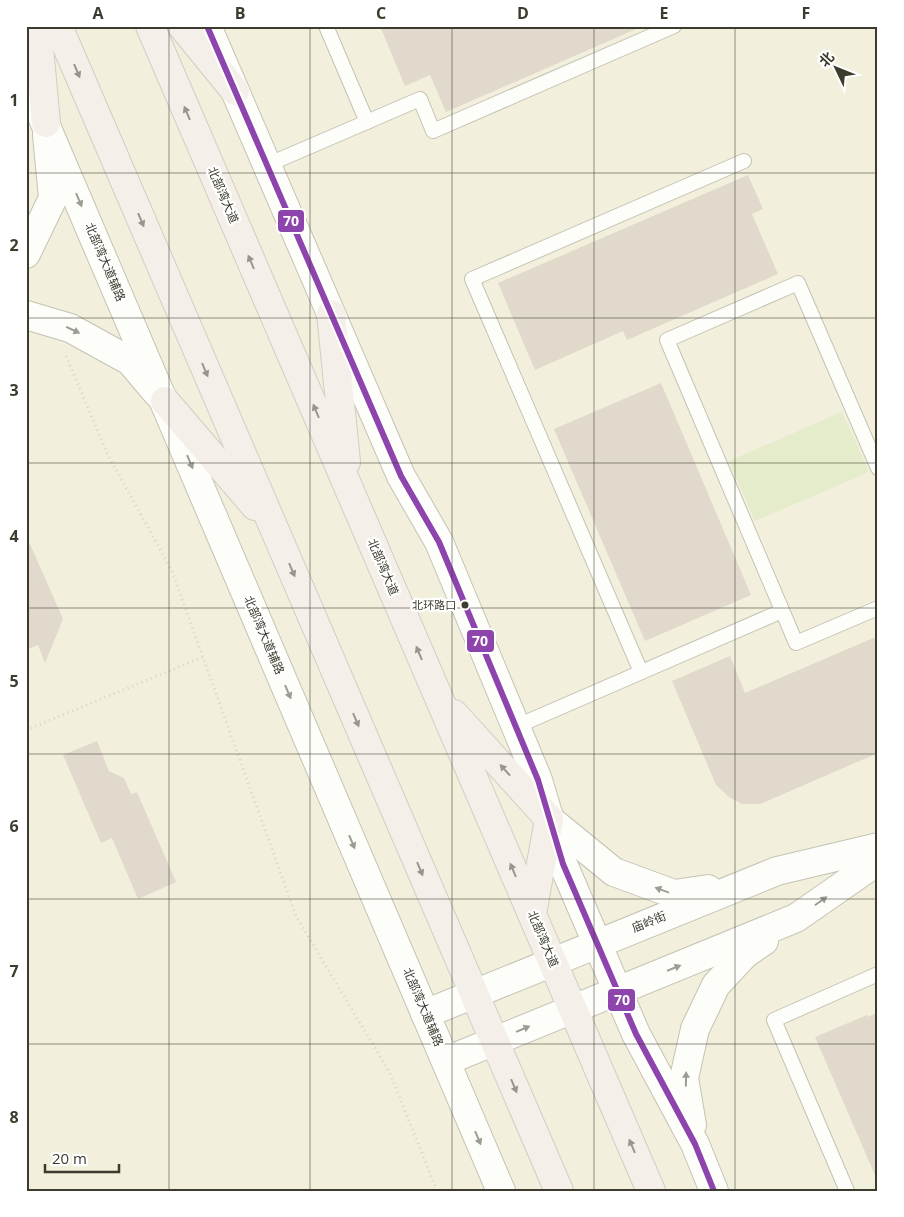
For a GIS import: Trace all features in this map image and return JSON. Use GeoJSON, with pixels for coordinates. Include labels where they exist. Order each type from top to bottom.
{"type":"FeatureCollection","features":[{"type":"Feature","properties":{"kind":"highway"},"geometry":{"type":"LineString","coordinates":[[37,26],[46,123]]}},
{"type":"Feature","properties":{"kind":"highway"},"geometry":{"type":"LineString","coordinates":[[58,26],[559,1191]]}},
{"type":"Feature","properties":{"kind":"highway","name":"北部湾大道"},"geometry":{"type":"LineString","coordinates":[[150,26],[651,1191]]}},
{"type":"Feature","properties":{"kind":"highway"},"geometry":{"type":"LineString","coordinates":[[182,26],[235,91]]}},
{"type":"Feature","properties":{"kind":"highway"},"geometry":{"type":"LineString","coordinates":[[331,314],[349,488]]}},
{"type":"Feature","properties":{"kind":"highway"},"geometry":{"type":"LineString","coordinates":[[164,401],[272,526]]}},
{"type":"Feature","properties":{"kind":"highway"},"geometry":{"type":"LineString","coordinates":[[439,697],[549,819],[532,914]]}},
{"type":"Feature","properties":{"kind":"main road"},"geometry":{"type":"LineString","coordinates":[[207,26],[401,476],[439,542],[538,780],[563,864],[597,944],[646,1056],[694,1144],[714,1191]]}},
{"type":"Feature","properties":{"kind":"main road","name":"北部湾大道辅路"},"geometry":{"type":"LineString","coordinates":[[26,79],[501,1191]]}},
{"type":"Feature","properties":{"kind":"main road"},"geometry":{"type":"LineString","coordinates":[[26,254],[53,198],[46,123]]}},
{"type":"Feature","properties":{"kind":"main road"},"geometry":{"type":"LineString","coordinates":[[26,315],[70,328],[130,361],[164,401]]}},
{"type":"Feature","properties":{"kind":"main road"},"geometry":{"type":"LineString","coordinates":[[549,819],[614,872],[674,894],[700,892],[776,870]]}},
{"type":"Feature","properties":{"kind":"main road","name":"庙岭街"},"geometry":{"type":"LineString","coordinates":[[425,1014],[776,870],[878,847]]}},
{"type":"Feature","properties":{"kind":"main road"},"geometry":{"type":"LineString","coordinates":[[694,1144],[684,1078],[695,1030],[716,985],[745,954],[878,861]]}},
{"type":"Feature","properties":{"kind":"main road"},"geometry":{"type":"LineString","coordinates":[[446,1061],[796,918]]}},
{"type":"Feature","properties":{"kind":"lane"},"geometry":{"type":"LineString","coordinates":[[326,26],[367,122]]}},
{"type":"Feature","properties":{"kind":"lane"},"geometry":{"type":"LineString","coordinates":[[267,165],[420,99],[433,131],[674,26]]}},
{"type":"Feature","properties":{"kind":"lane"},"geometry":{"type":"LineString","coordinates":[[641,672],[472,279],[744,162]]}},
{"type":"Feature","properties":{"kind":"lane"},"geometry":{"type":"LineString","coordinates":[[878,468],[798,283],[667,340],[796,643],[878,608]]}},
{"type":"Feature","properties":{"kind":"lane"},"geometry":{"type":"LineString","coordinates":[[515,726],[782,611]]}},
{"type":"Feature","properties":{"kind":"lane"},"geometry":{"type":"LineString","coordinates":[[847,1191],[774,1020],[878,974]]}},
{"type":"Feature","properties":{"kind":"path"},"geometry":{"type":"LineString","coordinates":[[64,350],[108,455],[172,571],[296,916],[390,1073],[437,1191]]}},
{"type":"Feature","properties":{"kind":"path"},"geometry":{"type":"LineString","coordinates":[[26,730],[203,657]]}},
{"type":"Feature","properties":{"kind":"green space"},"geometry":{"type":"Polygon","coordinates":[[[842,412],[869,472],[755,521],[729,461],[842,412]]]}},
{"type":"Feature","properties":{"kind":"building"},"geometry":{"type":"Polygon","coordinates":[[[380,26],[643,26],[446,112],[430,75],[405,86],[380,26]]]}},
{"type":"Feature","properties":{"kind":"building"},"geometry":{"type":"Polygon","coordinates":[[[748,175],[763,209],[752,214],[778,274],[627,340],[623,331],[535,370],[498,283],[748,175]]]}},
{"type":"Feature","properties":{"kind":"building"},"geometry":{"type":"Polygon","coordinates":[[[661,383],[751,595],[645,641],[554,429],[661,383]]]}},
{"type":"Feature","properties":{"kind":"building"},"geometry":{"type":"Polygon","coordinates":[[[26,535],[63,619],[45,663],[38,645],[26,650],[26,535]]]}},
{"type":"Feature","properties":{"kind":"building"},"geometry":{"type":"Polygon","coordinates":[[[878,636],[878,753],[760,804],[742,804],[729,797],[716,785],[672,681],[730,656],[745,693],[878,636]]]}},
{"type":"Feature","properties":{"kind":"building"},"geometry":{"type":"Polygon","coordinates":[[[97,741],[109,771],[124,778],[131,794],[137,792],[176,882],[138,899],[112,838],[101,843],[63,755],[97,741]]]}},
{"type":"Feature","properties":{"kind":"building"},"geometry":{"type":"Polygon","coordinates":[[[878,1012],[878,1182],[815,1037],[878,1012]]]}},
{"type":"Feature","properties":{"kind":"transit line","name":"70"},"geometry":{"type":"LineString","coordinates":[[207,26],[401,476],[439,542],[538,780],[563,864],[636,1034],[695,1144],[714,1191]]}},
{"type":"Feature","properties":{"kind":"place","name":"北环路口"},"geometry":{"type":"Point","coordinates":[465,605]}}]}
